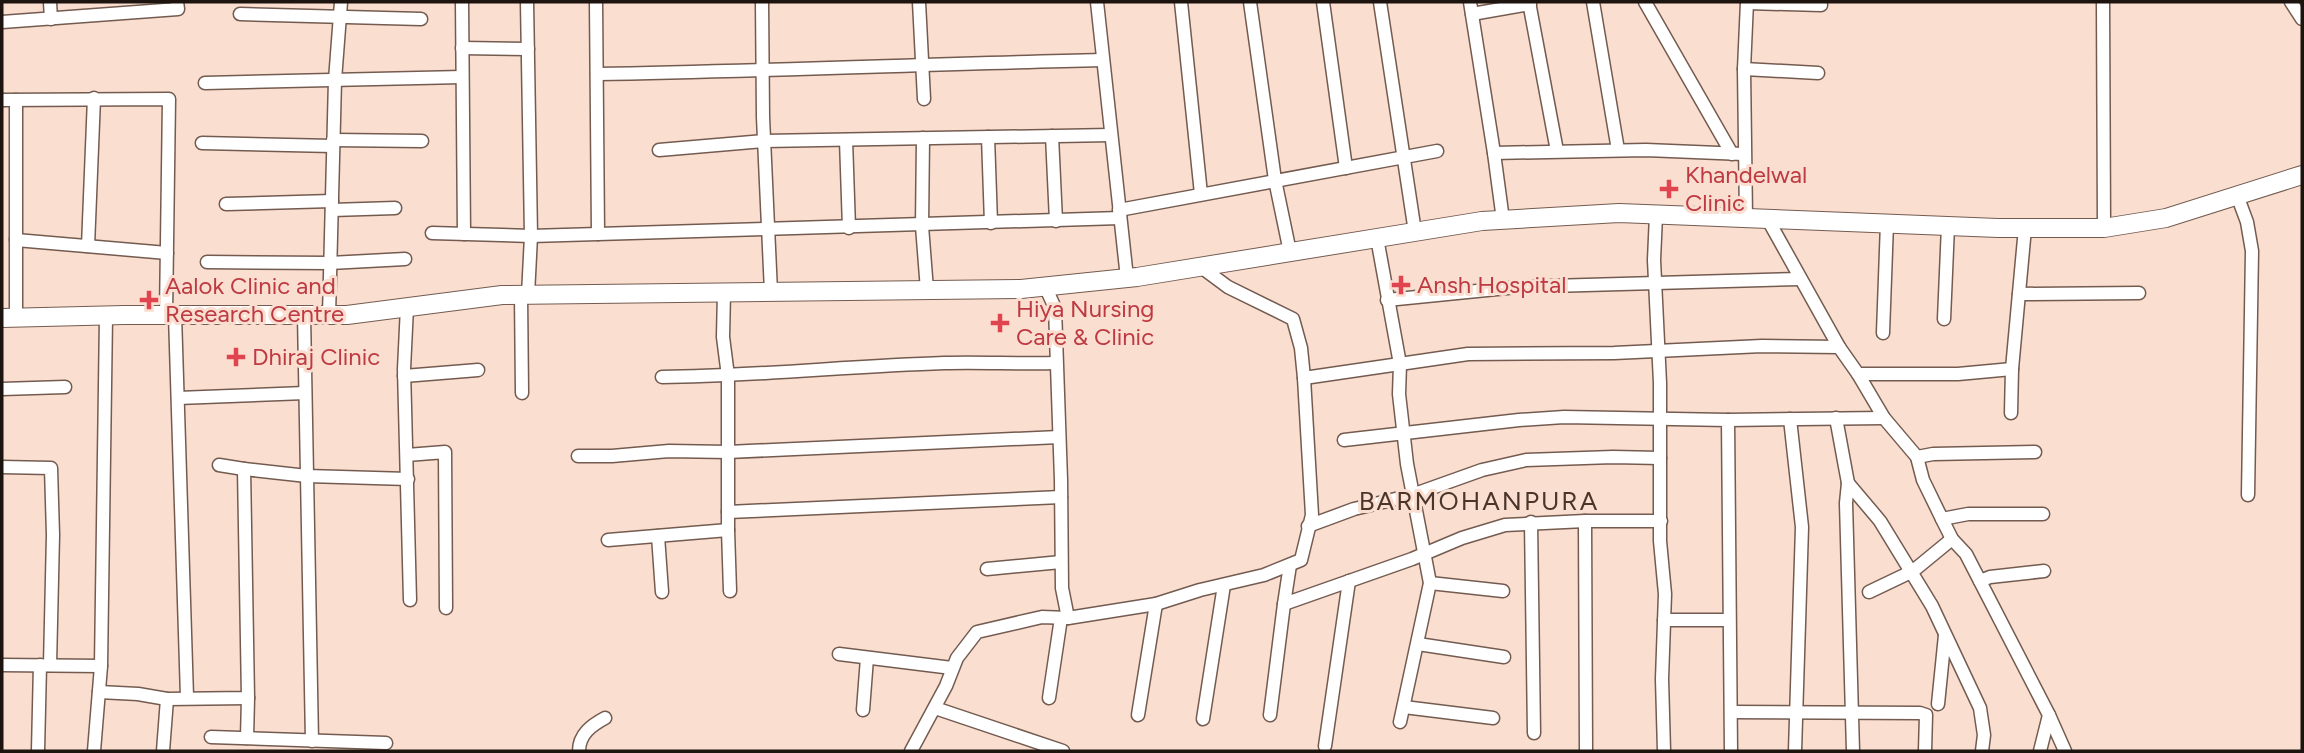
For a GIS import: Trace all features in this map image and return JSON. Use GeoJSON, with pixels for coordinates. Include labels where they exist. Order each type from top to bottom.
{"type":"FeatureCollection","features":[{"type":"Feature","properties":{"kind":"street"},"geometry":{"type":"LineString","coordinates":[[50,2],[51,19]]}},
{"type":"Feature","properties":{"kind":"street"},"geometry":{"type":"LineString","coordinates":[[2,22],[51,19],[119,7],[178,9],[177,2]]}},
{"type":"Feature","properties":{"kind":"street"},"geometry":{"type":"LineString","coordinates":[[329,315],[335,80],[341,2]]}},
{"type":"Feature","properties":{"kind":"street"},"geometry":{"type":"LineString","coordinates":[[461,2],[464,234]]}},
{"type":"Feature","properties":{"kind":"street"},"geometry":{"type":"LineString","coordinates":[[522,393],[525,295],[531,236],[527,2]]}},
{"type":"Feature","properties":{"kind":"street"},"geometry":{"type":"LineString","coordinates":[[596,2],[598,234]]}},
{"type":"Feature","properties":{"kind":"street"},"geometry":{"type":"LineString","coordinates":[[762,2],[764,141],[771,292]]}},
{"type":"Feature","properties":{"kind":"street"},"geometry":{"type":"LineString","coordinates":[[919,2],[924,99]]}},
{"type":"Feature","properties":{"kind":"street"},"geometry":{"type":"LineString","coordinates":[[1097,2],[1126,278]]}},
{"type":"Feature","properties":{"kind":"street"},"geometry":{"type":"LineString","coordinates":[[1181,2],[1201,194]]}},
{"type":"Feature","properties":{"kind":"street"},"geometry":{"type":"LineString","coordinates":[[1250,2],[1275,180],[1290,252]]}},
{"type":"Feature","properties":{"kind":"street"},"geometry":{"type":"LineString","coordinates":[[1323,2],[1346,168]]}},
{"type":"Feature","properties":{"kind":"street"},"geometry":{"type":"LineString","coordinates":[[1380,2],[1415,232]]}},
{"type":"Feature","properties":{"kind":"street"},"geometry":{"type":"LineString","coordinates":[[1593,2],[1618,150]]}},
{"type":"Feature","properties":{"kind":"street"},"geometry":{"type":"LineString","coordinates":[[1645,2],[1738,154]]}},
{"type":"Feature","properties":{"kind":"street"},"geometry":{"type":"LineString","coordinates":[[1746,218],[1738,154],[1747,2],[1821,5]]}},
{"type":"Feature","properties":{"kind":"street"},"geometry":{"type":"LineString","coordinates":[[2103,2],[2104,228]]}},
{"type":"Feature","properties":{"kind":"street"},"geometry":{"type":"LineString","coordinates":[[2291,2],[2302,19]]}},
{"type":"Feature","properties":{"kind":"street"},"geometry":{"type":"LineString","coordinates":[[1503,220],[1471,8],[1529,3],[1557,151]]}},
{"type":"Feature","properties":{"kind":"street"},"geometry":{"type":"LineString","coordinates":[[240,14],[421,19]]}},
{"type":"Feature","properties":{"kind":"street"},"geometry":{"type":"LineString","coordinates":[[462,48],[528,49]]}},
{"type":"Feature","properties":{"kind":"street"},"geometry":{"type":"LineString","coordinates":[[597,74],[1102,60]]}},
{"type":"Feature","properties":{"kind":"street"},"geometry":{"type":"LineString","coordinates":[[1744,69],[1818,73]]}},
{"type":"Feature","properties":{"kind":"street"},"geometry":{"type":"LineString","coordinates":[[205,83],[462,77]]}},
{"type":"Feature","properties":{"kind":"street"},"geometry":{"type":"LineString","coordinates":[[88,247],[94,99]]}},
{"type":"Feature","properties":{"kind":"street"},"geometry":{"type":"LineString","coordinates":[[2,100],[169,99],[167,253],[178,398],[187,697]]}},
{"type":"Feature","properties":{"kind":"street"},"geometry":{"type":"LineString","coordinates":[[16,100],[16,240],[9,318],[347,316],[502,295],[1045,286],[1126,278],[1503,220],[1619,213],[1948,226],[2104,228],[2166,218],[2302,175]]}},
{"type":"Feature","properties":{"kind":"street"},"geometry":{"type":"LineString","coordinates":[[659,150],[764,141],[1111,135]]}},
{"type":"Feature","properties":{"kind":"street"},"geometry":{"type":"LineString","coordinates":[[1052,136],[1056,221]]}},
{"type":"Feature","properties":{"kind":"street"},"geometry":{"type":"LineString","coordinates":[[988,137],[991,223]]}},
{"type":"Feature","properties":{"kind":"street"},"geometry":{"type":"LineString","coordinates":[[923,138],[922,226],[927,290]]}},
{"type":"Feature","properties":{"kind":"street"},"geometry":{"type":"LineString","coordinates":[[846,140],[849,228]]}},
{"type":"Feature","properties":{"kind":"street"},"geometry":{"type":"LineString","coordinates":[[202,143],[422,141]]}},
{"type":"Feature","properties":{"kind":"street"},"geometry":{"type":"LineString","coordinates":[[1494,153],[1618,150],[1738,154]]}},
{"type":"Feature","properties":{"kind":"street"},"geometry":{"type":"LineString","coordinates":[[432,233],[531,236],[1056,221],[1119,214],[1201,194],[1437,151]]}},
{"type":"Feature","properties":{"kind":"street"},"geometry":{"type":"LineString","coordinates":[[2237,195],[2247,222],[2252,251],[2248,495]]}},
{"type":"Feature","properties":{"kind":"street"},"geometry":{"type":"LineString","coordinates":[[226,204],[395,208]]}},
{"type":"Feature","properties":{"kind":"street"},"geometry":{"type":"LineString","coordinates":[[1656,215],[1664,751]]}},
{"type":"Feature","properties":{"kind":"street"},"geometry":{"type":"LineString","coordinates":[[1767,218],[1839,347],[1884,418],[1917,457],[1923,480],[1952,539],[1966,554],[2065,751]]}},
{"type":"Feature","properties":{"kind":"street"},"geometry":{"type":"LineString","coordinates":[[1883,333],[1886,223]]}},
{"type":"Feature","properties":{"kind":"street"},"geometry":{"type":"LineString","coordinates":[[1944,318],[1948,226]]}},
{"type":"Feature","properties":{"kind":"street"},"geometry":{"type":"LineString","coordinates":[[2011,413],[2012,369],[2025,228]]}},
{"type":"Feature","properties":{"kind":"street"},"geometry":{"type":"LineString","coordinates":[[1377,238],[1400,364],[1399,394],[1412,495],[1430,583],[1400,722]]}},
{"type":"Feature","properties":{"kind":"street"},"geometry":{"type":"LineString","coordinates":[[16,240],[167,253]]}},
{"type":"Feature","properties":{"kind":"street"},"geometry":{"type":"LineString","coordinates":[[207,262],[330,263],[405,259]]}},
{"type":"Feature","properties":{"kind":"street"},"geometry":{"type":"LineString","coordinates":[[911,751],[935,708],[952,668],[977,632],[1042,617],[1065,618],[1156,604],[1200,590],[1264,575],[1301,560],[1312,515],[1304,378],[1301,348],[1293,319],[1228,287],[1201,267]]}},
{"type":"Feature","properties":{"kind":"street"},"geometry":{"type":"LineString","coordinates":[[1387,300],[1517,287],[1800,279]]}},
{"type":"Feature","properties":{"kind":"street"},"geometry":{"type":"LineString","coordinates":[[1045,286],[1055,308],[1061,562],[1065,618],[1049,698]]}},
{"type":"Feature","properties":{"kind":"street"},"geometry":{"type":"LineString","coordinates":[[724,292],[723,337],[729,376],[727,530],[730,591]]}},
{"type":"Feature","properties":{"kind":"street"},"geometry":{"type":"LineString","coordinates":[[2019,294],[2139,293]]}},
{"type":"Feature","properties":{"kind":"street"},"geometry":{"type":"LineString","coordinates":[[407,307],[404,376],[410,600]]}},
{"type":"Feature","properties":{"kind":"street"},"geometry":{"type":"LineString","coordinates":[[304,315],[312,741]]}},
{"type":"Feature","properties":{"kind":"street"},"geometry":{"type":"LineString","coordinates":[[94,751],[101,666],[106,316]]}},
{"type":"Feature","properties":{"kind":"street"},"geometry":{"type":"LineString","coordinates":[[1304,378],[1468,354],[1659,351],[1762,346],[1839,347]]}},
{"type":"Feature","properties":{"kind":"street"},"geometry":{"type":"LineString","coordinates":[[662,377],[729,376],[784,370],[944,363],[1056,363]]}},
{"type":"Feature","properties":{"kind":"street"},"geometry":{"type":"LineString","coordinates":[[1857,374],[1958,374],[2012,369]]}},
{"type":"Feature","properties":{"kind":"street"},"geometry":{"type":"LineString","coordinates":[[404,376],[478,370]]}},
{"type":"Feature","properties":{"kind":"street"},"geometry":{"type":"LineString","coordinates":[[2,389],[65,387]]}},
{"type":"Feature","properties":{"kind":"street"},"geometry":{"type":"LineString","coordinates":[[178,398],[305,393]]}},
{"type":"Feature","properties":{"kind":"street"},"geometry":{"type":"LineString","coordinates":[[1344,440],[1553,418],[1884,418]]}},
{"type":"Feature","properties":{"kind":"street"},"geometry":{"type":"LineString","coordinates":[[1836,418],[1848,483],[1846,503],[1853,751]]}},
{"type":"Feature","properties":{"kind":"street"},"geometry":{"type":"LineString","coordinates":[[1790,419],[1802,527],[1795,751]]}},
{"type":"Feature","properties":{"kind":"street"},"geometry":{"type":"LineString","coordinates":[[1728,420],[1731,751]]}},
{"type":"Feature","properties":{"kind":"street"},"geometry":{"type":"LineString","coordinates":[[578,456],[669,451],[728,452],[1059,436]]}},
{"type":"Feature","properties":{"kind":"street"},"geometry":{"type":"LineString","coordinates":[[407,454],[445,452],[446,608]]}},
{"type":"Feature","properties":{"kind":"street"},"geometry":{"type":"LineString","coordinates":[[1917,457],[1933,454],[2035,452]]}},
{"type":"Feature","properties":{"kind":"street"},"geometry":{"type":"LineString","coordinates":[[1308,527],[1354,509],[1412,495],[1482,470],[1526,460],[1660,458]]}},
{"type":"Feature","properties":{"kind":"street"},"geometry":{"type":"LineString","coordinates":[[219,465],[307,476],[408,479]]}},
{"type":"Feature","properties":{"kind":"street"},"geometry":{"type":"LineString","coordinates":[[2,467],[51,468],[53,535],[38,751]]}},
{"type":"Feature","properties":{"kind":"street"},"geometry":{"type":"LineString","coordinates":[[244,469],[247,738]]}},
{"type":"Feature","properties":{"kind":"street"},"geometry":{"type":"LineString","coordinates":[[1848,483],[1880,521],[1932,606],[1980,708],[1984,735],[1982,751]]}},
{"type":"Feature","properties":{"kind":"street"},"geometry":{"type":"LineString","coordinates":[[728,512],[1061,497]]}},
{"type":"Feature","properties":{"kind":"street"},"geometry":{"type":"LineString","coordinates":[[1942,519],[1968,513],[2043,514]]}},
{"type":"Feature","properties":{"kind":"street"},"geometry":{"type":"LineString","coordinates":[[1585,521],[1586,750]]}},
{"type":"Feature","properties":{"kind":"street"},"geometry":{"type":"LineString","coordinates":[[1284,604],[1504,525],[1531,522],[1661,521]]}},
{"type":"Feature","properties":{"kind":"street"},"geometry":{"type":"LineString","coordinates":[[1531,522],[1534,733]]}},
{"type":"Feature","properties":{"kind":"street"},"geometry":{"type":"LineString","coordinates":[[608,541],[727,530]]}},
{"type":"Feature","properties":{"kind":"street"},"geometry":{"type":"LineString","coordinates":[[659,536],[662,592]]}},
{"type":"Feature","properties":{"kind":"street"},"geometry":{"type":"LineString","coordinates":[[1869,592],[1913,571],[1952,539]]}},
{"type":"Feature","properties":{"kind":"street"},"geometry":{"type":"LineString","coordinates":[[987,569],[1061,562]]}},
{"type":"Feature","properties":{"kind":"street"},"geometry":{"type":"LineString","coordinates":[[1270,715],[1290,565]]}},
{"type":"Feature","properties":{"kind":"street"},"geometry":{"type":"LineString","coordinates":[[1980,581],[1990,577],[2044,571]]}},
{"type":"Feature","properties":{"kind":"street"},"geometry":{"type":"LineString","coordinates":[[1325,746],[1349,581]]}},
{"type":"Feature","properties":{"kind":"street"},"geometry":{"type":"LineString","coordinates":[[1430,583],[1503,591]]}},
{"type":"Feature","properties":{"kind":"street"},"geometry":{"type":"LineString","coordinates":[[1203,719],[1224,585]]}},
{"type":"Feature","properties":{"kind":"street"},"geometry":{"type":"LineString","coordinates":[[1138,715],[1156,604]]}},
{"type":"Feature","properties":{"kind":"street"},"geometry":{"type":"LineString","coordinates":[[1664,621],[1729,620]]}},
{"type":"Feature","properties":{"kind":"street"},"geometry":{"type":"LineString","coordinates":[[1938,704],[1945,635]]}},
{"type":"Feature","properties":{"kind":"street"},"geometry":{"type":"LineString","coordinates":[[1418,644],[1504,657]]}},
{"type":"Feature","properties":{"kind":"street"},"geometry":{"type":"LineString","coordinates":[[839,654],[952,668]]}},
{"type":"Feature","properties":{"kind":"street"},"geometry":{"type":"LineString","coordinates":[[863,710],[867,658]]}},
{"type":"Feature","properties":{"kind":"street"},"geometry":{"type":"LineString","coordinates":[[2,665],[101,666]]}},
{"type":"Feature","properties":{"kind":"street"},"geometry":{"type":"LineString","coordinates":[[99,692],[167,699],[248,698]]}},
{"type":"Feature","properties":{"kind":"street"},"geometry":{"type":"LineString","coordinates":[[163,751],[167,699]]}},
{"type":"Feature","properties":{"kind":"street"},"geometry":{"type":"LineString","coordinates":[[1404,707],[1493,718]]}},
{"type":"Feature","properties":{"kind":"street"},"geometry":{"type":"LineString","coordinates":[[935,708],[1063,751]]}},
{"type":"Feature","properties":{"kind":"street"},"geometry":{"type":"LineString","coordinates":[[1732,712],[1920,713],[1926,715],[1925,751]]}},
{"type":"Feature","properties":{"kind":"street"},"geometry":{"type":"LineString","coordinates":[[2040,751],[2049,715]]}},
{"type":"Feature","properties":{"kind":"street"},"geometry":{"type":"LineString","coordinates":[[579,751],[583,735],[593,724],[606,718]]}},
{"type":"Feature","properties":{"kind":"street"},"geometry":{"type":"LineString","coordinates":[[211,737],[386,743]]}},
{"type":"Feature","properties":{"kind":"place","name":"Khandelwal Clinic"},"geometry":{"type":"Point","coordinates":[1669,189]}},
{"type":"Feature","properties":{"kind":"place","name":"Ansh Hospital"},"geometry":{"type":"Point","coordinates":[1401,285]}},
{"type":"Feature","properties":{"kind":"place","name":"Aalok Clinic and Research Centre"},"geometry":{"type":"Point","coordinates":[149,300]}},
{"type":"Feature","properties":{"kind":"place","name":"Hiya Nursing Care & Clinic"},"geometry":{"type":"Point","coordinates":[1000,323]}},
{"type":"Feature","properties":{"kind":"place","name":"Dhiraj Clinic"},"geometry":{"type":"Point","coordinates":[236,357]}},
{"type":"Feature","properties":{"kind":"district","name":"BARMOHANPURA"},"geometry":{"type":"Point","coordinates":[1479,501]}}]}
